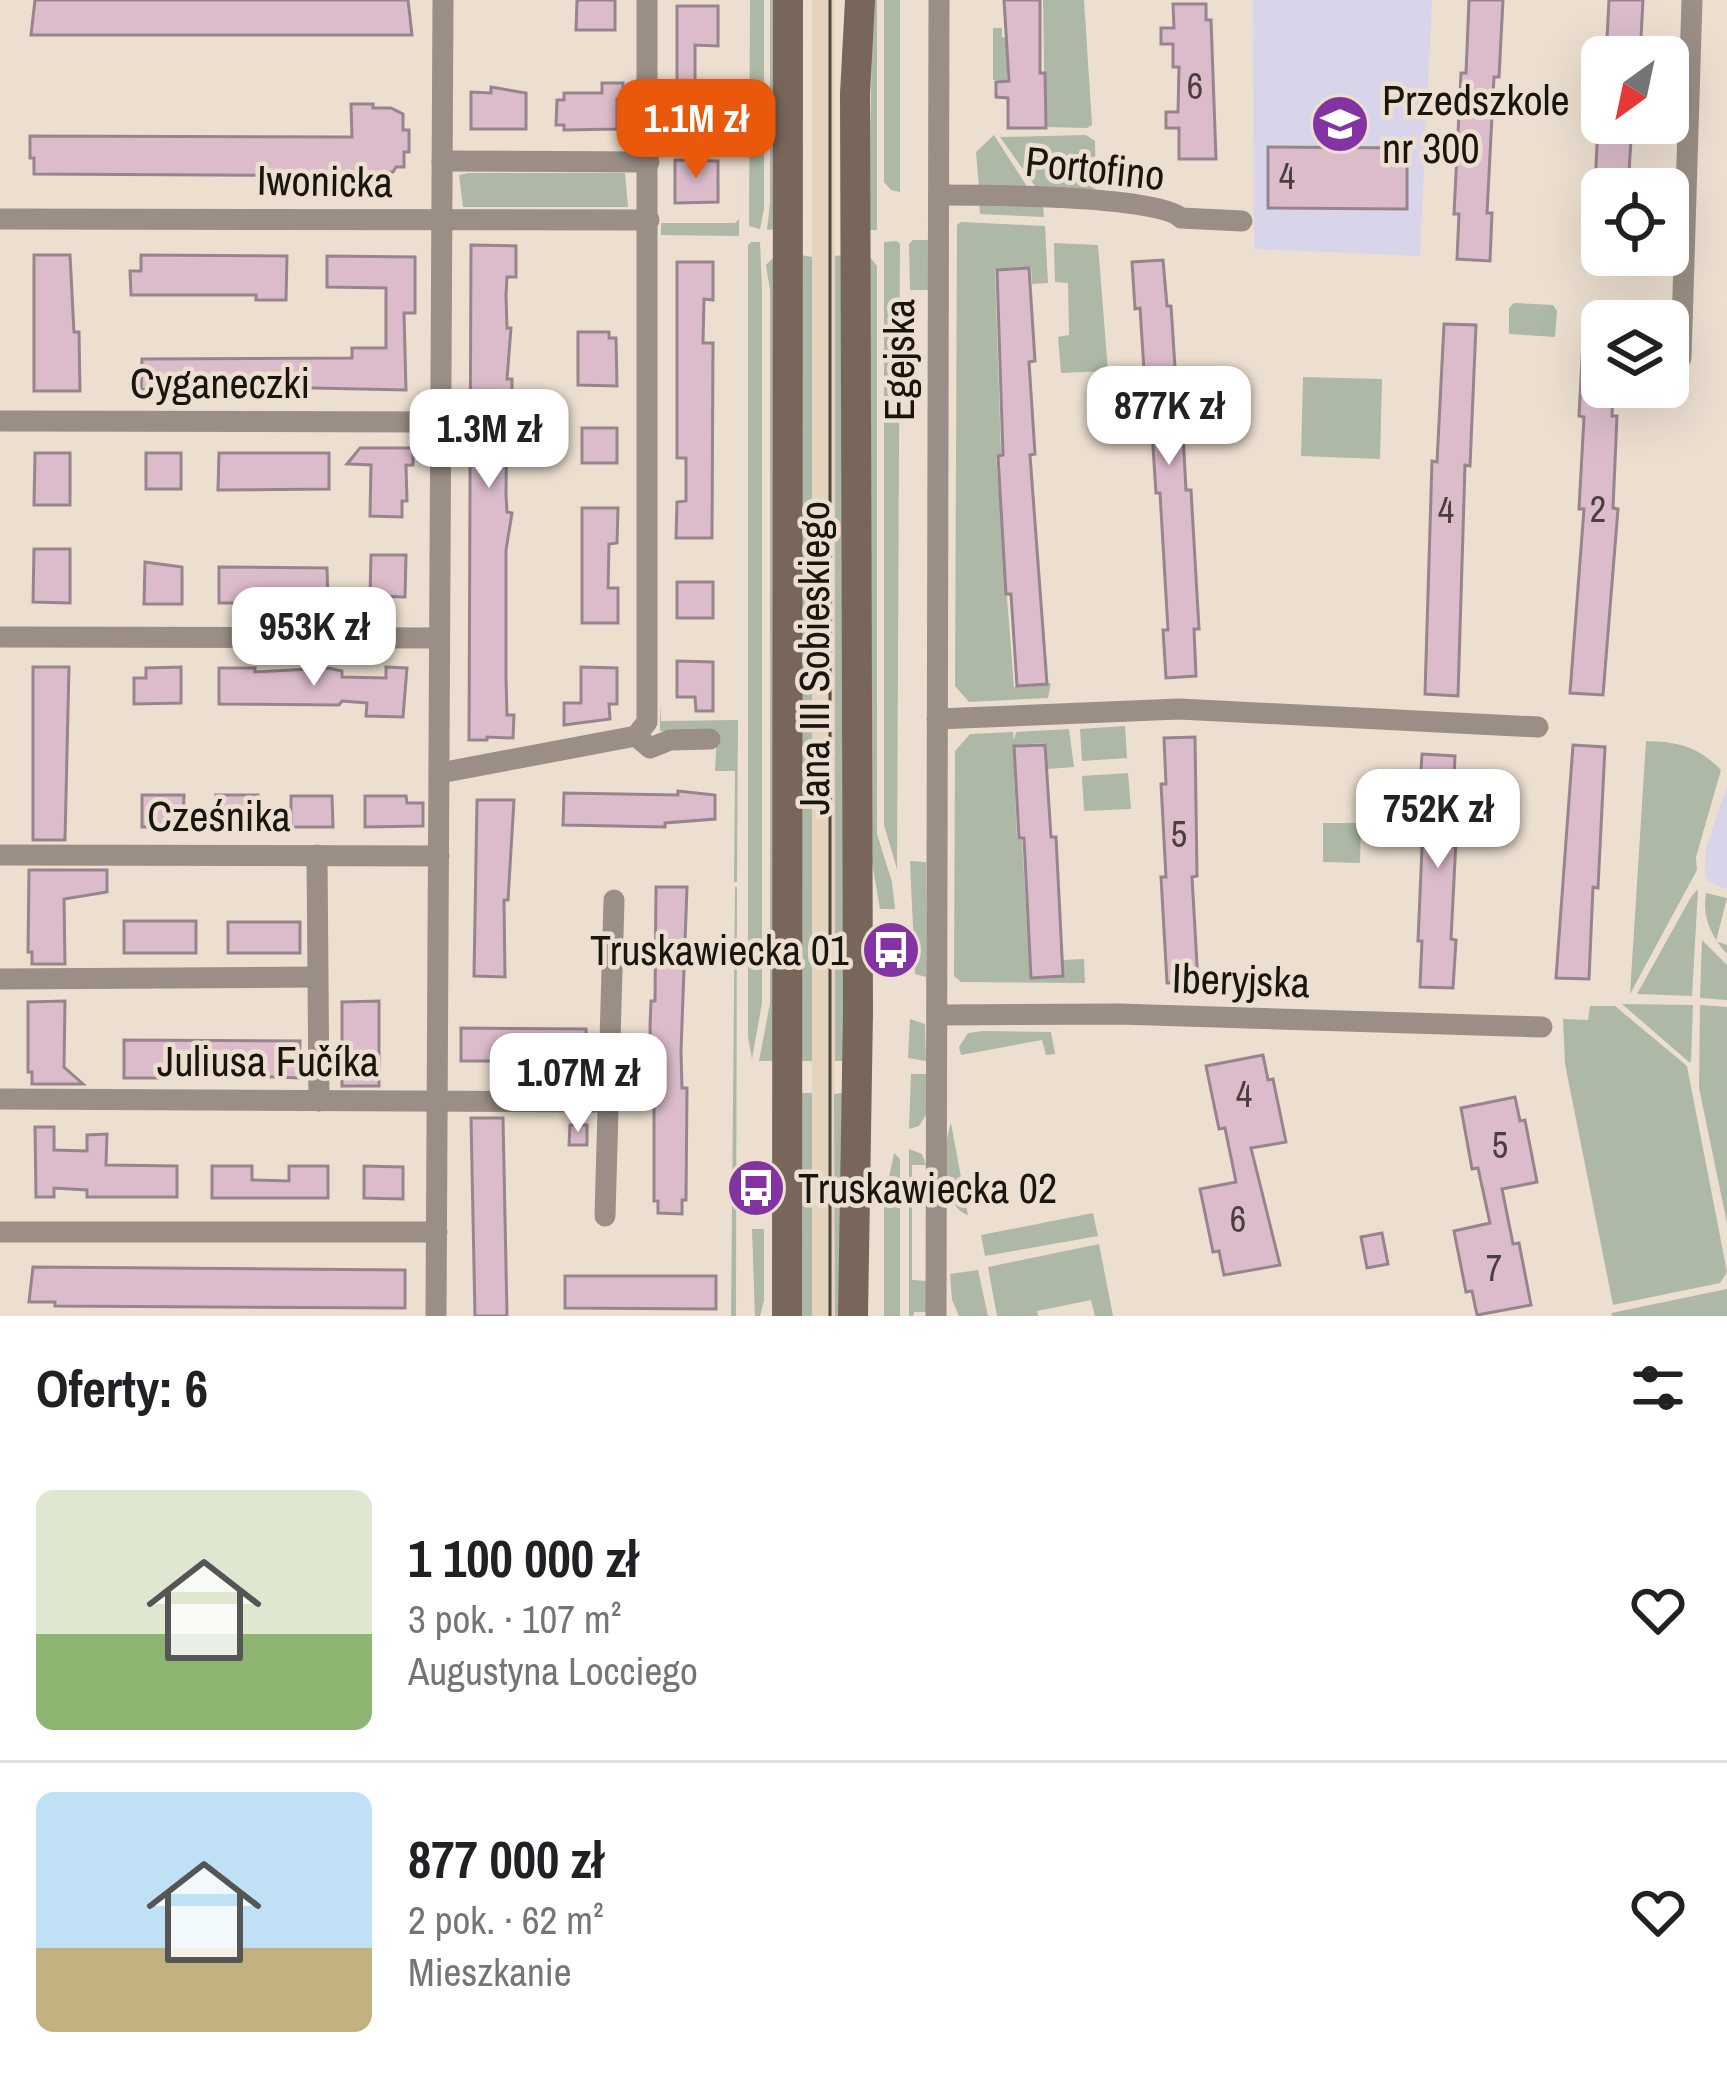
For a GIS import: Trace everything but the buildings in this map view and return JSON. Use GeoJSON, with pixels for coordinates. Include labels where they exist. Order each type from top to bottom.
{"type":"FeatureCollection","features":[{"type":"Feature","properties":{"kind":"main road","name":"Jana III Sobieskiego"},"geometry":{"type":"LineString","coordinates":[[787,1316],[788,0]]}},
{"type":"Feature","properties":{"kind":"main road","name":"Jana III Sobieskiego"},"geometry":{"type":"LineString","coordinates":[[854,1316],[858,992],[855,94],[860,0]]}},
{"type":"Feature","properties":{"kind":"street"},"geometry":{"type":"LineString","coordinates":[[436,1316],[442,0]]}},
{"type":"Feature","properties":{"kind":"street"},"geometry":{"type":"LineString","coordinates":[[440,773],[636,736],[647,722],[646,0]]}},
{"type":"Feature","properties":{"kind":"street","name":"Egejska"},"geometry":{"type":"LineString","coordinates":[[936,1316],[939,0]]}},
{"type":"Feature","properties":{"kind":"street"},"geometry":{"type":"LineString","coordinates":[[1683,300],[1692,0]]}},
{"type":"Feature","properties":{"kind":"street"},"geometry":{"type":"LineString","coordinates":[[442,161],[649,162]]}},
{"type":"Feature","properties":{"kind":"street","name":"Portofino"},"geometry":{"type":"LineString","coordinates":[[939,195],[1132,202],[1173,210],[1181,218],[1242,221]]}},
{"type":"Feature","properties":{"kind":"street","name":"Iwonicka"},"geometry":{"type":"LineString","coordinates":[[0,219],[649,220]]}},
{"type":"Feature","properties":{"kind":"street","name":"Cyganeczki"},"geometry":{"type":"LineString","coordinates":[[0,421],[440,422]]}},
{"type":"Feature","properties":{"kind":"street"},"geometry":{"type":"LineString","coordinates":[[0,637],[439,638]]}},
{"type":"Feature","properties":{"kind":"street"},"geometry":{"type":"LineString","coordinates":[[937,719],[1179,709],[1538,728]]}},
{"type":"Feature","properties":{"kind":"street"},"geometry":{"type":"LineString","coordinates":[[636,736],[650,748],[670,740],[710,739]]}},
{"type":"Feature","properties":{"kind":"street"},"geometry":{"type":"LineString","coordinates":[[317,855],[319,1101]]}},
{"type":"Feature","properties":{"kind":"street","name":"Cześnika"},"geometry":{"type":"LineString","coordinates":[[0,856],[439,856]]}},
{"type":"Feature","properties":{"kind":"street"},"geometry":{"type":"LineString","coordinates":[[605,1216],[614,900]]}},
{"type":"Feature","properties":{"kind":"street"},"geometry":{"type":"LineString","coordinates":[[0,979],[317,977]]}},
{"type":"Feature","properties":{"kind":"street","name":"Iberyjska"},"geometry":{"type":"LineString","coordinates":[[937,1015],[1119,1014],[1542,1027]]}},
{"type":"Feature","properties":{"kind":"street","name":"Juliusa Fučíka"},"geometry":{"type":"LineString","coordinates":[[0,1099],[608,1102]]}},
{"type":"Feature","properties":{"kind":"street"},"geometry":{"type":"LineString","coordinates":[[0,1232],[437,1232]]}},
{"type":"Feature","properties":{"kind":"shaded area"},"geometry":{"type":"Polygon","coordinates":[[[812,0],[835,0],[835,1316],[812,1316],[812,0]]]}},
{"type":"Feature","properties":{"kind":"shaded area","name":"Przedszkole nr 300"},"geometry":{"type":"Polygon","coordinates":[[[1253,0],[1432,0],[1420,256],[1254,249],[1253,0]]]}},
{"type":"Feature","properties":{"kind":"shaded area"},"geometry":{"type":"Polygon","coordinates":[[[1727,786],[1727,889],[1708,882],[1705,872],[1706,848],[1727,786]]]}},
{"type":"Feature","properties":{"kind":"green space"},"geometry":{"type":"Polygon","coordinates":[[[740,0],[739,236],[661,235],[661,223],[735,223],[739,219],[740,0]]]}},
{"type":"Feature","properties":{"kind":"green space"},"geometry":{"type":"Polygon","coordinates":[[[750,0],[764,0],[764,209],[760,229],[749,226],[750,0]]]}},
{"type":"Feature","properties":{"kind":"green space"},"geometry":{"type":"Polygon","coordinates":[[[770,0],[775,0],[775,229],[767,230],[770,203],[770,0]]]}},
{"type":"Feature","properties":{"kind":"green space"},"geometry":{"type":"Polygon","coordinates":[[[873,0],[877,0],[877,230],[868,230],[873,0]]]}},
{"type":"Feature","properties":{"kind":"green space"},"geometry":{"type":"Polygon","coordinates":[[[884,0],[900,0],[900,192],[884,182],[884,0]]]}},
{"type":"Feature","properties":{"kind":"green space"},"geometry":{"type":"Polygon","coordinates":[[[1043,0],[1084,0],[1092,125],[1087,128],[1045,127],[1043,0]]]}},
{"type":"Feature","properties":{"kind":"green space"},"geometry":{"type":"Polygon","coordinates":[[[993,28],[1002,28],[1002,37],[1007,38],[1007,80],[993,80],[993,28]]]}},
{"type":"Feature","properties":{"kind":"green space"},"geometry":{"type":"Polygon","coordinates":[[[994,135],[1028,188],[979,187],[976,152],[994,135]]]}},
{"type":"Feature","properties":{"kind":"green space"},"geometry":{"type":"Polygon","coordinates":[[[1086,135],[1095,141],[1096,188],[1082,194],[1037,189],[1000,137],[1086,135]]]}},
{"type":"Feature","properties":{"kind":"green space"},"geometry":{"type":"Polygon","coordinates":[[[625,173],[628,207],[463,207],[459,175],[625,173]]]}},
{"type":"Feature","properties":{"kind":"green space"},"geometry":{"type":"Polygon","coordinates":[[[979,204],[1043,207],[1044,217],[980,214],[979,204]]]}},
{"type":"Feature","properties":{"kind":"green space"},"geometry":{"type":"Polygon","coordinates":[[[957,225],[1045,226],[1048,283],[1032,284],[1031,267],[995,269],[1001,454],[996,455],[1014,687],[1051,683],[1048,698],[969,702],[955,686],[957,225]]]}},
{"type":"Feature","properties":{"kind":"green space"},"geometry":{"type":"Polygon","coordinates":[[[929,240],[929,290],[910,290],[909,244],[929,240]]]}},
{"type":"Feature","properties":{"kind":"green space"},"geometry":{"type":"Polygon","coordinates":[[[897,241],[897,869],[884,825],[884,242],[897,241]]]}},
{"type":"Feature","properties":{"kind":"green space"},"geometry":{"type":"Polygon","coordinates":[[[751,242],[760,242],[762,290],[762,1003],[752,1059],[748,1037],[751,242]]]}},
{"type":"Feature","properties":{"kind":"green space"},"geometry":{"type":"Polygon","coordinates":[[[1054,243],[1098,245],[1108,371],[1061,373],[1058,337],[1069,335],[1068,283],[1055,282],[1054,243]]]}},
{"type":"Feature","properties":{"kind":"green space"},"geometry":{"type":"Polygon","coordinates":[[[800,255],[812,257],[812,1061],[800,1061],[800,255]]]}},
{"type":"Feature","properties":{"kind":"green space"},"geometry":{"type":"Polygon","coordinates":[[[842,255],[844,1061],[835,1061],[835,256],[842,255]]]}},
{"type":"Feature","properties":{"kind":"green space"},"geometry":{"type":"Polygon","coordinates":[[[775,256],[774,1061],[759,1061],[770,1003],[770,290],[766,265],[775,256]]]}},
{"type":"Feature","properties":{"kind":"green space"},"geometry":{"type":"Polygon","coordinates":[[[869,256],[877,266],[877,834],[895,909],[880,909],[870,851],[869,256]]]}},
{"type":"Feature","properties":{"kind":"green space"},"geometry":{"type":"Polygon","coordinates":[[[1514,303],[1553,305],[1557,311],[1555,337],[1509,334],[1509,308],[1514,303]]]}},
{"type":"Feature","properties":{"kind":"green space"},"geometry":{"type":"Polygon","coordinates":[[[1303,377],[1382,379],[1380,459],[1301,456],[1303,377]]]}},
{"type":"Feature","properties":{"kind":"green space"},"geometry":{"type":"Polygon","coordinates":[[[660,704],[661,721],[738,720],[737,882],[735,771],[715,771],[717,731],[660,731],[660,704]]]}},
{"type":"Feature","properties":{"kind":"green space"},"geometry":{"type":"Polygon","coordinates":[[[1125,726],[1127,758],[1082,761],[1080,729],[1125,726]]]}},
{"type":"Feature","properties":{"kind":"green space"},"geometry":{"type":"Polygon","coordinates":[[[1069,729],[1074,767],[1047,769],[1045,743],[1013,745],[1017,839],[1022,840],[1030,977],[1063,977],[1062,960],[1084,959],[1085,983],[961,982],[954,976],[955,751],[970,734],[1013,732],[1014,740],[1016,732],[1069,729]]]}},
{"type":"Feature","properties":{"kind":"green space"},"geometry":{"type":"Polygon","coordinates":[[[1646,741],[1687,747],[1721,770],[1696,857],[1697,870],[1630,994],[1646,741]]]}},
{"type":"Feature","properties":{"kind":"green space"},"geometry":{"type":"Polygon","coordinates":[[[1128,773],[1131,809],[1084,811],[1082,776],[1128,773]]]}},
{"type":"Feature","properties":{"kind":"green space"},"geometry":{"type":"Polygon","coordinates":[[[1323,823],[1361,823],[1360,863],[1323,862],[1323,823]]]}},
{"type":"Feature","properties":{"kind":"green space"},"geometry":{"type":"Polygon","coordinates":[[[910,861],[926,862],[926,977],[915,974],[910,861]]]}},
{"type":"Feature","properties":{"kind":"green space"},"geometry":{"type":"Polygon","coordinates":[[[735,887],[736,1316],[731,1316],[735,887]]]}},
{"type":"Feature","properties":{"kind":"green space"},"geometry":{"type":"Polygon","coordinates":[[[1698,889],[1692,996],[1637,994],[1691,897],[1698,889]]]}},
{"type":"Feature","properties":{"kind":"green space"},"geometry":{"type":"Polygon","coordinates":[[[1706,893],[1727,898],[1716,940],[1707,918],[1706,893]]]}},
{"type":"Feature","properties":{"kind":"green space"},"geometry":{"type":"Polygon","coordinates":[[[1702,940],[1727,965],[1727,1000],[1700,998],[1702,940]]]}},
{"type":"Feature","properties":{"kind":"green space"},"geometry":{"type":"Polygon","coordinates":[[[1622,1004],[1693,1005],[1691,1062],[1689,1062],[1622,1004]]]}},
{"type":"Feature","properties":{"kind":"green space"},"geometry":{"type":"Polygon","coordinates":[[[1700,1005],[1727,1007],[1727,1223],[1699,1088],[1700,1005]]]}},
{"type":"Feature","properties":{"kind":"green space"},"geometry":{"type":"Polygon","coordinates":[[[1590,1006],[1615,1006],[1687,1066],[1727,1272],[1720,1283],[1613,1305],[1565,1064],[1563,1019],[1588,1020],[1590,1006]]]}},
{"type":"Feature","properties":{"kind":"green space"},"geometry":{"type":"Polygon","coordinates":[[[910,1019],[925,1024],[926,1061],[908,1058],[910,1019]]]}},
{"type":"Feature","properties":{"kind":"green space"},"geometry":{"type":"Polygon","coordinates":[[[1051,1032],[1055,1054],[1046,1055],[1042,1040],[961,1055],[959,1047],[968,1033],[1051,1032]]]}},
{"type":"Feature","properties":{"kind":"green space"},"geometry":{"type":"Polygon","coordinates":[[[911,1074],[926,1074],[926,1115],[919,1126],[909,1129],[911,1074]]]}},
{"type":"Feature","properties":{"kind":"green space"},"geometry":{"type":"Polygon","coordinates":[[[800,1093],[812,1093],[812,1316],[800,1316],[800,1093]]]}},
{"type":"Feature","properties":{"kind":"green space"},"geometry":{"type":"Polygon","coordinates":[[[842,1093],[841,1316],[835,1316],[834,1094],[842,1093]]]}},
{"type":"Feature","properties":{"kind":"green space"},"geometry":{"type":"Polygon","coordinates":[[[951,1123],[968,1215],[952,1200],[948,1188],[945,1159],[951,1123]]]}},
{"type":"Feature","properties":{"kind":"green space"},"geometry":{"type":"Polygon","coordinates":[[[909,1149],[922,1154],[926,1165],[912,1165],[912,1280],[927,1281],[927,1312],[913,1316],[909,1316],[909,1149]]]}},
{"type":"Feature","properties":{"kind":"green space"},"geometry":{"type":"Polygon","coordinates":[[[894,1153],[900,1159],[900,1316],[884,1316],[884,1202],[894,1153]]]}},
{"type":"Feature","properties":{"kind":"green space"},"geometry":{"type":"Polygon","coordinates":[[[1093,1213],[1098,1236],[985,1256],[981,1235],[1093,1213]]]}},
{"type":"Feature","properties":{"kind":"green space"},"geometry":{"type":"Polygon","coordinates":[[[752,1229],[764,1229],[760,1316],[755,1316],[752,1229]]]}},
{"type":"Feature","properties":{"kind":"green space"},"geometry":{"type":"Polygon","coordinates":[[[1099,1244],[1113,1316],[1095,1316],[1091,1300],[1037,1311],[1038,1316],[997,1316],[988,1267],[1099,1244]]]}},
{"type":"Feature","properties":{"kind":"green space"},"geometry":{"type":"Polygon","coordinates":[[[978,1270],[988,1316],[959,1316],[950,1274],[978,1270]]]}},
{"type":"Feature","properties":{"kind":"green space"},"geometry":{"type":"Polygon","coordinates":[[[1727,1289],[1727,1316],[1611,1313],[1727,1289]]]}},
{"type":"Feature","properties":{"kind":"tram line"},"geometry":{"type":"LineString","coordinates":[[830,0],[830,1316]]}},
{"type":"Feature","properties":{"kind":"place","name":"Przedszkole nr 300"},"geometry":{"type":"Point","coordinates":[1340,124]}},
{"type":"Feature","properties":{"kind":"place","name":"Truskawiecka 01"},"geometry":{"type":"Point","coordinates":[891,950]}},
{"type":"Feature","properties":{"kind":"place","name":"Truskawiecka 02"},"geometry":{"type":"Point","coordinates":[756,1188]}}]}
